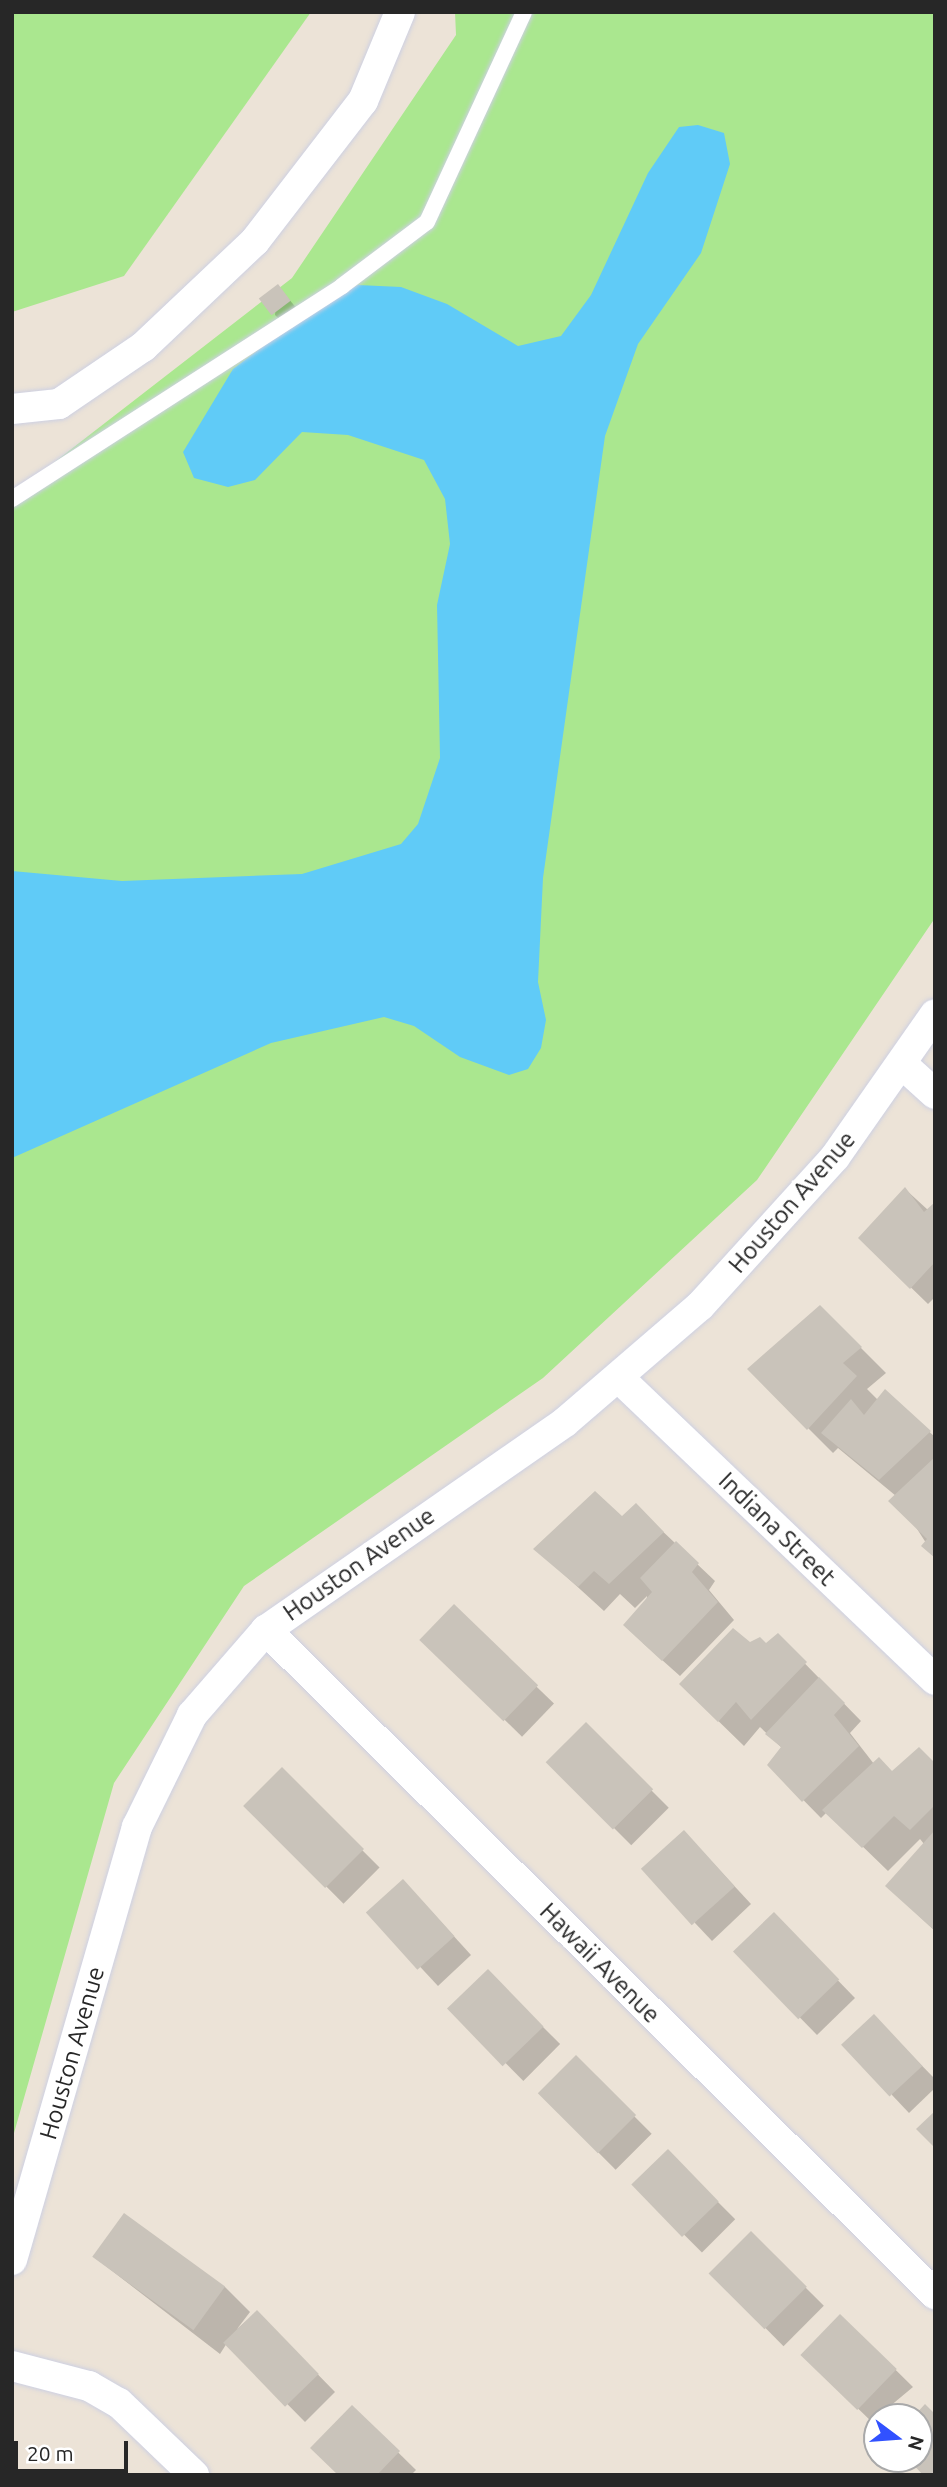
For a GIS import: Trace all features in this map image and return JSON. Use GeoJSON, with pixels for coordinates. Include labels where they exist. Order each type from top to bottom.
{"type":"FeatureCollection","features":[{"type":"Feature","properties":{"kind":"street"},"geometry":{"type":"LineString","coordinates":[[12,409],[59,404],[143,347],[255,241],[363,101],[400,12]]}},
{"type":"Feature","properties":{"kind":"street","name":"Houston Avenue"},"geometry":{"type":"LineString","coordinates":[[12,2260],[154,1783],[192,1715],[266,1630],[619,1378],[780,1224],[902,1065],[935,1014]]}},
{"type":"Feature","properties":{"kind":"street"},"geometry":{"type":"LineString","coordinates":[[902,1065],[935,1094]]}},
{"type":"Feature","properties":{"kind":"street","name":"Indiana Street"},"geometry":{"type":"LineString","coordinates":[[619,1378],[935,1680]]}},
{"type":"Feature","properties":{"kind":"street","name":"Hawaii Avenue"},"geometry":{"type":"LineString","coordinates":[[266,1630],[935,2294]]}},
{"type":"Feature","properties":{"kind":"street"},"geometry":{"type":"LineString","coordinates":[[12,2366],[89,2386],[119,2403],[194,2475]]}},
{"type":"Feature","properties":{"kind":"lane"},"geometry":{"type":"LineString","coordinates":[[12,499],[342,286],[427,222],[524,12]]}},
{"type":"Feature","properties":{"kind":"green space"},"geometry":{"type":"Polygon","coordinates":[[[12,12],[311,12],[124,276],[12,312],[12,12]]]}},
{"type":"Feature","properties":{"kind":"green space"},"geometry":{"type":"Polygon","coordinates":[[[455,12],[935,12],[935,918],[757,1180],[543,1378],[244,1586],[114,1783],[12,2140],[12,495],[292,278],[456,35],[455,12]]]}},
{"type":"Feature","properties":{"kind":"water"},"geometry":{"type":"Polygon","coordinates":[[[698,125],[724,133],[730,164],[701,253],[638,344],[605,436],[543,878],[538,982],[546,1020],[541,1048],[528,1069],[509,1075],[460,1057],[414,1026],[384,1017],[271,1043],[12,1158],[12,871],[122,881],[302,874],[401,844],[418,824],[440,758],[437,605],[450,544],[445,499],[424,460],[348,435],[302,432],[255,480],[228,487],[194,478],[183,452],[233,369],[320,304],[358,285],[401,287],[447,304],[518,346],[561,336],[591,295],[648,173],[679,127],[698,125]]]}},
{"type":"Feature","properties":{"kind":"building"},"geometry":{"type":"Polygon","coordinates":[[[278,284],[291,301],[271,315],[259,298],[278,284]]]}},
{"type":"Feature","properties":{"kind":"building"},"geometry":{"type":"Polygon","coordinates":[[[905,1187],[924,1212],[935,1202],[935,1262],[910,1289],[858,1238],[905,1187]]]}},
{"type":"Feature","properties":{"kind":"building"},"geometry":{"type":"Polygon","coordinates":[[[820,1305],[862,1347],[843,1363],[857,1376],[807,1430],[747,1369],[820,1305]]]}},
{"type":"Feature","properties":{"kind":"building"},"geometry":{"type":"Polygon","coordinates":[[[885,1389],[931,1431],[879,1480],[821,1433],[851,1399],[864,1415],[885,1389]]]}},
{"type":"Feature","properties":{"kind":"building"},"geometry":{"type":"Polygon","coordinates":[[[935,1457],[935,1558],[921,1546],[927,1539],[888,1501],[935,1457]]]}},
{"type":"Feature","properties":{"kind":"building"},"geometry":{"type":"Polygon","coordinates":[[[595,1491],[622,1516],[636,1503],[664,1532],[609,1584],[594,1571],[578,1587],[533,1549],[595,1491]]]}},
{"type":"Feature","properties":{"kind":"building"},"geometry":{"type":"Polygon","coordinates":[[[676,1541],[699,1563],[692,1572],[718,1602],[662,1661],[623,1625],[652,1592],[640,1578],[676,1541]]]}},
{"type":"Feature","properties":{"kind":"building"},"geometry":{"type":"Polygon","coordinates":[[[454,1604],[538,1685],[503,1721],[419,1640],[454,1604]]]}},
{"type":"Feature","properties":{"kind":"building"},"geometry":{"type":"Polygon","coordinates":[[[733,1628],[750,1642],[760,1637],[766,1643],[778,1633],[807,1662],[751,1720],[736,1702],[718,1722],[679,1684],[733,1628]]]}},
{"type":"Feature","properties":{"kind":"building"},"geometry":{"type":"Polygon","coordinates":[[[819,1677],[845,1703],[834,1715],[859,1746],[802,1802],[767,1765],[781,1747],[765,1734],[819,1677]]]}},
{"type":"Feature","properties":{"kind":"building"},"geometry":{"type":"Polygon","coordinates":[[[586,1722],[653,1789],[613,1829],[546,1762],[586,1722]]]}},
{"type":"Feature","properties":{"kind":"building"},"geometry":{"type":"Polygon","coordinates":[[[919,1747],[935,1763],[935,1805],[910,1830],[894,1816],[862,1848],[822,1810],[879,1757],[892,1771],[919,1747]]]}},
{"type":"Feature","properties":{"kind":"building"},"geometry":{"type":"Polygon","coordinates":[[[282,1767],[364,1849],[325,1888],[243,1806],[282,1767]]]}},
{"type":"Feature","properties":{"kind":"building"},"geometry":{"type":"Polygon","coordinates":[[[684,1830],[735,1886],[692,1925],[641,1869],[684,1830]]]}},
{"type":"Feature","properties":{"kind":"building"},"geometry":{"type":"Polygon","coordinates":[[[935,1830],[935,1931],[885,1886],[935,1830]]]}},
{"type":"Feature","properties":{"kind":"building"},"geometry":{"type":"Polygon","coordinates":[[[403,1879],[455,1936],[417,1970],[366,1912],[403,1879]]]}},
{"type":"Feature","properties":{"kind":"building"},"geometry":{"type":"Polygon","coordinates":[[[774,1912],[839,1980],[798,2019],[733,1952],[774,1912]]]}},
{"type":"Feature","properties":{"kind":"building"},"geometry":{"type":"Polygon","coordinates":[[[488,1969],[544,2027],[503,2066],[447,2009],[488,1969]]]}},
{"type":"Feature","properties":{"kind":"building"},"geometry":{"type":"Polygon","coordinates":[[[874,2014],[922,2066],[890,2097],[841,2045],[874,2014]]]}},
{"type":"Feature","properties":{"kind":"building"},"geometry":{"type":"Polygon","coordinates":[[[576,2055],[636,2115],[598,2153],[538,2093],[576,2055]]]}},
{"type":"Feature","properties":{"kind":"building"},"geometry":{"type":"Polygon","coordinates":[[[935,2111],[935,2148],[916,2129],[935,2111]]]}},
{"type":"Feature","properties":{"kind":"building"},"geometry":{"type":"Polygon","coordinates":[[[668,2149],[719,2202],[682,2237],[631,2184],[668,2149]]]}},
{"type":"Feature","properties":{"kind":"building"},"geometry":{"type":"Polygon","coordinates":[[[124,2213],[225,2286],[193,2330],[92,2257],[124,2213]]]}},
{"type":"Feature","properties":{"kind":"building"},"geometry":{"type":"Polygon","coordinates":[[[751,2231],[807,2287],[764,2329],[709,2273],[751,2231]]]}},
{"type":"Feature","properties":{"kind":"building"},"geometry":{"type":"Polygon","coordinates":[[[257,2310],[319,2374],[285,2407],[223,2343],[257,2310]]]}},
{"type":"Feature","properties":{"kind":"building"},"geometry":{"type":"Polygon","coordinates":[[[840,2314],[897,2369],[857,2410],[800,2355],[840,2314]]]}},
{"type":"Feature","properties":{"kind":"building"},"geometry":{"type":"Polygon","coordinates":[[[352,2405],[400,2451],[377,2475],[338,2475],[310,2448],[352,2405]]]}},
{"type":"Feature","properties":{"kind":"building"},"geometry":{"type":"Polygon","coordinates":[[[933,2412],[935,2475],[921,2473],[933,2473],[933,2412]]]}}]}
